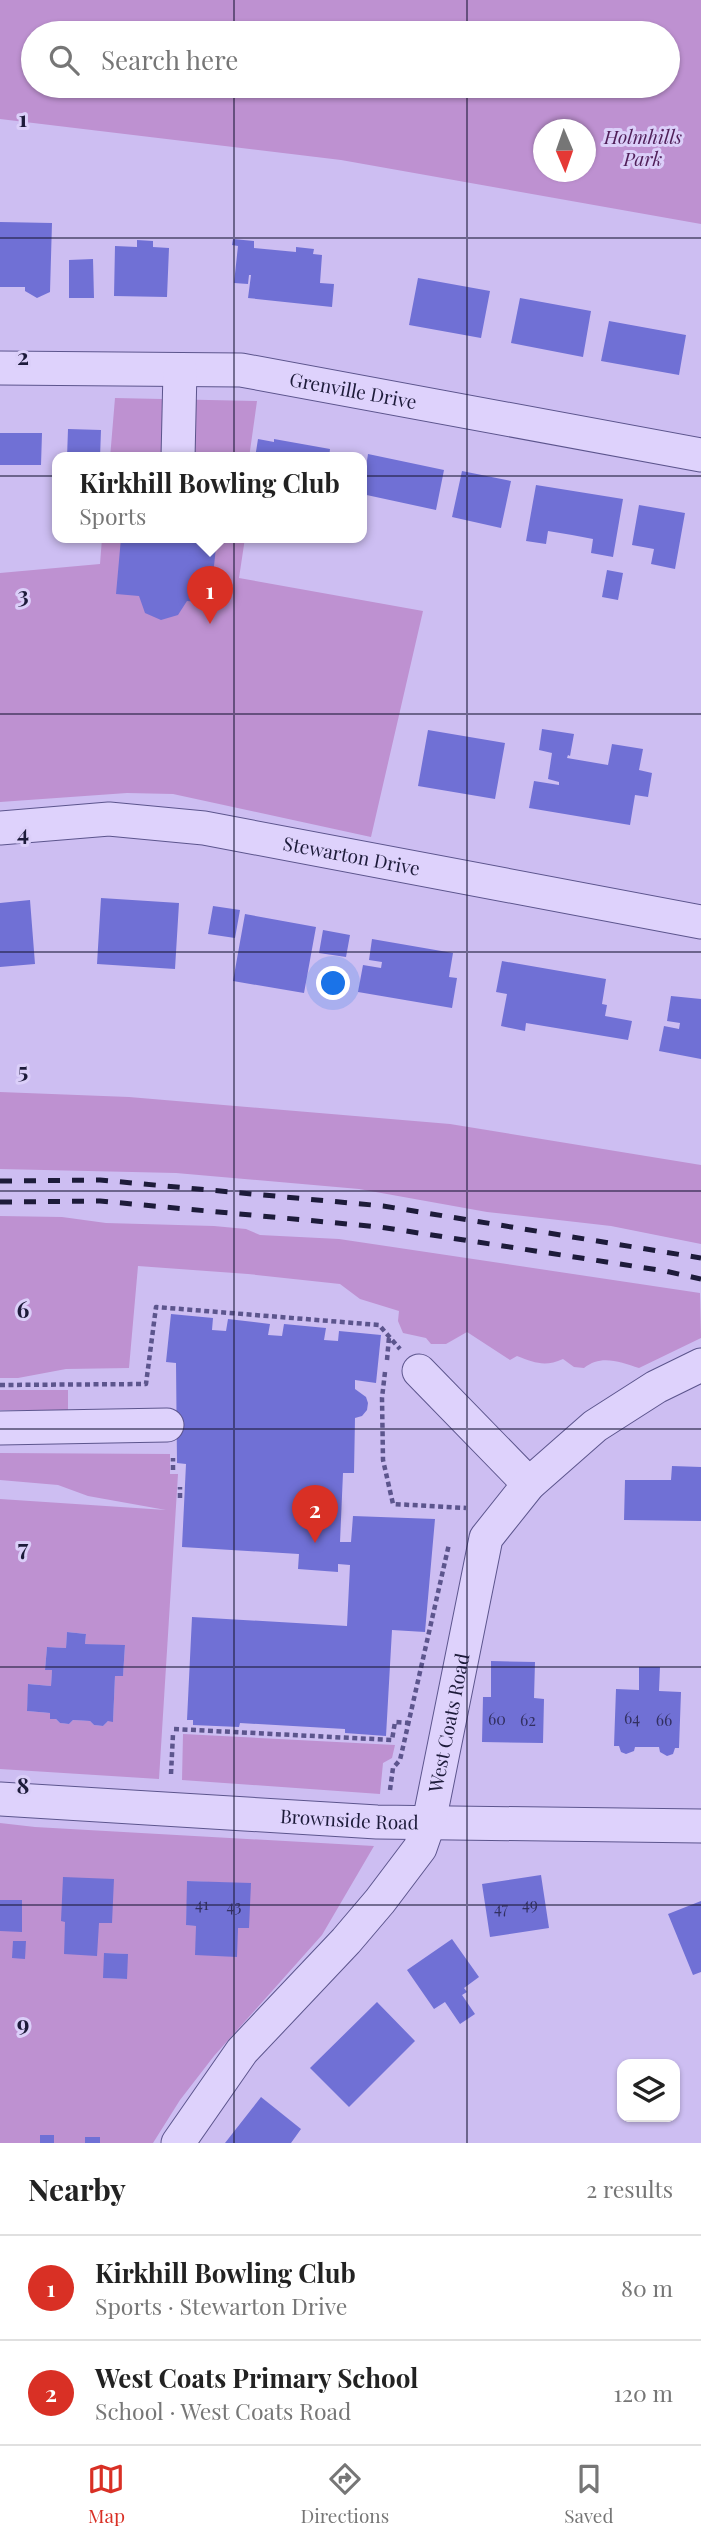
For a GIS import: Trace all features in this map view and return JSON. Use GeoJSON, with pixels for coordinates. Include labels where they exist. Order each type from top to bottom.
{"type":"FeatureCollection","features":[{"type":"Feature","properties":{"kind":"street","name":"Grenville Drive"},"geometry":{"type":"LineString","coordinates":[[0,368],[241,370],[701,455]]}},
{"type":"Feature","properties":{"kind":"street"},"geometry":{"type":"LineString","coordinates":[[178,452],[180,370]]}},
{"type":"Feature","properties":{"kind":"street","name":"Stewarton Drive"},"geometry":{"type":"LineString","coordinates":[[0,828],[109,819],[204,828],[701,922]]}},
{"type":"Feature","properties":{"kind":"street","name":"West Coats Road"},"geometry":{"type":"LineString","coordinates":[[178,2143],[242,2051],[346,1941],[420,1848],[429,1822],[486,1538],[529,1484],[596,1426],[656,1387],[701,1365]]}},
{"type":"Feature","properties":{"kind":"street"},"geometry":{"type":"LineString","coordinates":[[419,1371],[529,1484]]}},
{"type":"Feature","properties":{"kind":"street"},"geometry":{"type":"LineString","coordinates":[[0,1428],[167,1426]]}},
{"type":"Feature","properties":{"kind":"street","name":"Brownside Road"},"geometry":{"type":"LineString","coordinates":[[0,1799],[377,1822],[701,1826]]}},
{"type":"Feature","properties":{"kind":"path"},"geometry":{"type":"LineString","coordinates":[[0,1385],[146,1384],[156,1307],[379,1325],[419,1371]]}},
{"type":"Feature","properties":{"kind":"path"},"geometry":{"type":"LineString","coordinates":[[389,1337],[382,1398],[383,1460],[393,1504],[466,1508]]}},
{"type":"Feature","properties":{"kind":"path"},"geometry":{"type":"LineString","coordinates":[[173,1458],[173,1470]]}},
{"type":"Feature","properties":{"kind":"path"},"geometry":{"type":"LineString","coordinates":[[180,1487],[180,1498]]}},
{"type":"Feature","properties":{"kind":"path"},"geometry":{"type":"LineString","coordinates":[[390,1794],[393,1768],[400,1760],[408,1723],[430,1609],[451,1535]]}},
{"type":"Feature","properties":{"kind":"path"},"geometry":{"type":"LineString","coordinates":[[430,1609],[442,1610]]}},
{"type":"Feature","properties":{"kind":"path"},"geometry":{"type":"LineString","coordinates":[[171,1774],[174,1731],[392,1740],[395,1722],[408,1723]]}},
{"type":"Feature","properties":{"kind":"green space","name":"Holmhills Park"},"geometry":{"type":"Polygon","coordinates":[[[0,0],[701,0],[701,224],[341,160],[0,119],[0,0]]]}},
{"type":"Feature","properties":{"kind":"green space"},"geometry":{"type":"Polygon","coordinates":[[[115,398],[257,401],[250,452],[110,452],[115,398]]]}},
{"type":"Feature","properties":{"kind":"green space"},"geometry":{"type":"Polygon","coordinates":[[[102,543],[244,543],[239,578],[423,611],[371,837],[173,794],[127,793],[0,802],[0,573],[100,564],[102,543]]]}},
{"type":"Feature","properties":{"kind":"green space"},"geometry":{"type":"Polygon","coordinates":[[[0,1092],[129,1097],[450,1124],[701,1165],[701,1244],[611,1226],[487,1212],[359,1189],[176,1173],[0,1169],[0,1092]]]}},
{"type":"Feature","properties":{"kind":"green space"},"geometry":{"type":"Polygon","coordinates":[[[0,1216],[214,1226],[246,1229],[260,1235],[339,1239],[700,1293],[701,1338],[639,1368],[611,1360],[597,1361],[584,1368],[574,1367],[563,1359],[545,1363],[517,1356],[510,1360],[467,1332],[446,1344],[431,1344],[426,1338],[403,1333],[398,1321],[399,1311],[360,1299],[340,1284],[138,1266],[129,1368],[66,1369],[18,1378],[0,1378],[0,1216]]]}},
{"type":"Feature","properties":{"kind":"green space"},"geometry":{"type":"Polygon","coordinates":[[[0,1390],[68,1390],[68,1410],[0,1410],[0,1390]]]}},
{"type":"Feature","properties":{"kind":"green space"},"geometry":{"type":"Polygon","coordinates":[[[0,1453],[170,1454],[170,1474],[178,1474],[159,1779],[0,1769],[0,1499],[166,1510],[88,1496],[58,1485],[0,1480],[0,1453]],[[67,1632],[66,1648],[47,1647],[45,1670],[52,1670],[51,1686],[29,1684],[27,1711],[50,1713],[50,1719],[56,1719],[60,1723],[69,1724],[73,1720],[90,1721],[94,1725],[103,1726],[108,1721],[113,1721],[115,1676],[123,1675],[125,1646],[85,1644],[86,1634],[67,1632]]]}},
{"type":"Feature","properties":{"kind":"green space"},"geometry":{"type":"Polygon","coordinates":[[[183,1734],[395,1745],[392,1758],[383,1763],[380,1794],[182,1780],[183,1734]]]}},
{"type":"Feature","properties":{"kind":"green space"},"geometry":{"type":"Polygon","coordinates":[[[0,1823],[374,1846],[322,1935],[214,2056],[180,2100],[153,2143],[0,2143],[0,1823]],[[188,1881],[186,1925],[238,1928],[251,1884],[188,1881]],[[104,1953],[104,1978],[127,1979],[127,1954],[104,1953]]]}},
{"type":"Feature","properties":{"kind":"building"},"geometry":{"type":"Polygon","coordinates":[[[0,222],[52,223],[50,292],[37,298],[25,291],[25,287],[0,287],[0,222]]]}},
{"type":"Feature","properties":{"kind":"building"},"geometry":{"type":"Polygon","coordinates":[[[233,239],[254,241],[254,248],[296,252],[296,247],[314,249],[313,254],[322,255],[320,283],[334,284],[332,307],[248,298],[251,275],[248,284],[234,283],[238,246],[232,245],[233,239]]]}},
{"type":"Feature","properties":{"kind":"building"},"geometry":{"type":"Polygon","coordinates":[[[137,240],[153,241],[153,247],[169,248],[167,297],[114,296],[115,246],[137,247],[137,240]]]}},
{"type":"Feature","properties":{"kind":"building"},"geometry":{"type":"Polygon","coordinates":[[[93,259],[94,298],[69,298],[69,260],[93,259]]]}},
{"type":"Feature","properties":{"kind":"building"},"geometry":{"type":"Polygon","coordinates":[[[418,278],[490,291],[481,338],[409,325],[418,278]]]}},
{"type":"Feature","properties":{"kind":"building"},"geometry":{"type":"Polygon","coordinates":[[[520,298],[591,311],[583,357],[511,343],[520,298]]]}},
{"type":"Feature","properties":{"kind":"building"},"geometry":{"type":"Polygon","coordinates":[[[609,321],[686,335],[679,375],[601,361],[609,321]]]}},
{"type":"Feature","properties":{"kind":"building"},"geometry":{"type":"Polygon","coordinates":[[[68,429],[101,430],[100,452],[67,452],[68,429]]]}},
{"type":"Feature","properties":{"kind":"building"},"geometry":{"type":"Polygon","coordinates":[[[0,433],[42,433],[41,465],[0,465],[0,433]]]}},
{"type":"Feature","properties":{"kind":"building"},"geometry":{"type":"Polygon","coordinates":[[[258,439],[274,442],[274,439],[330,449],[330,452],[256,452],[258,439]]]}},
{"type":"Feature","properties":{"kind":"building"},"geometry":{"type":"Polygon","coordinates":[[[368,454],[444,470],[436,510],[367,495],[368,454]]]}},
{"type":"Feature","properties":{"kind":"building"},"geometry":{"type":"Polygon","coordinates":[[[462,471],[511,481],[501,528],[452,517],[462,471]]]}},
{"type":"Feature","properties":{"kind":"building"},"geometry":{"type":"Polygon","coordinates":[[[536,485],[623,499],[613,557],[591,553],[593,539],[572,535],[548,531],[546,544],[526,541],[536,485]]]}},
{"type":"Feature","properties":{"kind":"building"},"geometry":{"type":"Polygon","coordinates":[[[639,505],[685,513],[675,569],[651,564],[654,549],[632,545],[639,505]]]}},
{"type":"Feature","properties":{"kind":"building"},"geometry":{"type":"Polygon","coordinates":[[[121,543],[216,543],[210,603],[187,601],[178,615],[161,620],[145,613],[139,596],[116,594],[121,543]]]}},
{"type":"Feature","properties":{"kind":"building"},"geometry":{"type":"Polygon","coordinates":[[[607,570],[623,573],[618,600],[602,597],[607,570]]]}},
{"type":"Feature","properties":{"kind":"building"},"geometry":{"type":"Polygon","coordinates":[[[542,729],[574,734],[570,756],[567,758],[608,765],[612,744],[643,749],[639,770],[652,773],[648,797],[635,795],[630,825],[529,808],[534,781],[559,785],[559,782],[548,779],[552,753],[539,750],[542,729]]]}},
{"type":"Feature","properties":{"kind":"building"},"geometry":{"type":"Polygon","coordinates":[[[428,730],[505,743],[495,799],[418,786],[428,730]]]}},
{"type":"Feature","properties":{"kind":"building"},"geometry":{"type":"Polygon","coordinates":[[[101,898],[179,903],[175,969],[97,964],[101,898]]]}},
{"type":"Feature","properties":{"kind":"building"},"geometry":{"type":"Polygon","coordinates":[[[30,900],[35,964],[0,967],[0,903],[30,900]]]}},
{"type":"Feature","properties":{"kind":"building"},"geometry":{"type":"Polygon","coordinates":[[[213,906],[240,910],[235,938],[208,934],[213,906]]]}},
{"type":"Feature","properties":{"kind":"building"},"geometry":{"type":"Polygon","coordinates":[[[245,914],[316,927],[304,993],[233,981],[245,914]]]}},
{"type":"Feature","properties":{"kind":"building"},"geometry":{"type":"Polygon","coordinates":[[[323,930],[350,935],[346,957],[319,953],[323,930]]]}},
{"type":"Feature","properties":{"kind":"building"},"geometry":{"type":"Polygon","coordinates":[[[372,939],[453,953],[449,977],[457,978],[452,1008],[358,992],[363,965],[381,968],[382,962],[369,960],[372,939]]]}},
{"type":"Feature","properties":{"kind":"building"},"geometry":{"type":"Polygon","coordinates":[[[502,961],[606,979],[602,1004],[607,1005],[605,1016],[632,1021],[628,1040],[526,1023],[525,1031],[501,1026],[507,994],[496,992],[502,961]]]}},
{"type":"Feature","properties":{"kind":"building"},"geometry":{"type":"Polygon","coordinates":[[[671,996],[701,999],[701,1059],[659,1051],[664,1026],[679,1029],[680,1023],[667,1021],[671,996]]]}},
{"type":"Feature","properties":{"kind":"building"},"geometry":{"type":"Polygon","coordinates":[[[171,1314],[213,1318],[212,1330],[226,1331],[228,1319],[270,1324],[268,1335],[282,1336],[284,1324],[326,1328],[324,1340],[338,1341],[339,1331],[381,1335],[376,1383],[355,1380],[355,1389],[366,1397],[368,1403],[362,1416],[355,1418],[354,1473],[343,1473],[340,1542],[351,1542],[353,1516],[435,1519],[425,1632],[392,1630],[386,1736],[345,1733],[345,1729],[240,1723],[239,1727],[193,1725],[193,1720],[187,1720],[192,1617],[347,1626],[350,1565],[338,1564],[338,1572],[298,1569],[299,1554],[182,1547],[186,1464],[177,1463],[176,1363],[166,1362],[171,1314]]]}},
{"type":"Feature","properties":{"kind":"building"},"geometry":{"type":"Polygon","coordinates":[[[672,1466],[701,1467],[701,1521],[624,1520],[625,1480],[671,1480],[672,1466]]]}},
{"type":"Feature","properties":{"kind":"building"},"geometry":{"type":"Polygon","coordinates":[[[67,1632],[86,1634],[85,1644],[125,1645],[123,1676],[115,1676],[113,1722],[108,1721],[103,1726],[94,1725],[90,1721],[73,1720],[69,1724],[60,1723],[56,1719],[50,1719],[50,1713],[27,1711],[28,1684],[51,1686],[52,1670],[45,1670],[47,1647],[66,1648],[67,1632]]]}},
{"type":"Feature","properties":{"kind":"building"},"geometry":{"type":"Polygon","coordinates":[[[491,1661],[535,1662],[534,1698],[544,1699],[543,1743],[482,1742],[483,1697],[491,1697],[491,1661]]]}},
{"type":"Feature","properties":{"kind":"building"},"geometry":{"type":"Polygon","coordinates":[[[639,1667],[660,1667],[659,1691],[681,1692],[679,1748],[675,1748],[673,1754],[667,1756],[660,1752],[659,1747],[635,1747],[634,1751],[626,1754],[621,1752],[619,1746],[614,1746],[616,1689],[639,1690],[639,1667]]]}},
{"type":"Feature","properties":{"kind":"building"},"geometry":{"type":"Polygon","coordinates":[[[541,1875],[549,1928],[490,1937],[482,1884],[541,1875]]]}},
{"type":"Feature","properties":{"kind":"building"},"geometry":{"type":"Polygon","coordinates":[[[63,1877],[114,1879],[112,1923],[99,1923],[97,1956],[64,1954],[65,1922],[61,1921],[63,1877]]]}},
{"type":"Feature","properties":{"kind":"building"},"geometry":{"type":"Polygon","coordinates":[[[187,1881],[251,1883],[249,1928],[238,1928],[237,1957],[195,1955],[196,1926],[186,1925],[187,1881]]]}},
{"type":"Feature","properties":{"kind":"building"},"geometry":{"type":"Polygon","coordinates":[[[0,1900],[22,1900],[22,1932],[0,1931],[0,1900]]]}},
{"type":"Feature","properties":{"kind":"building"},"geometry":{"type":"Polygon","coordinates":[[[701,1901],[701,1972],[693,1975],[668,1914],[701,1901]]]}},
{"type":"Feature","properties":{"kind":"building"},"geometry":{"type":"Polygon","coordinates":[[[452,1939],[479,1977],[464,1988],[467,1992],[462,1995],[475,2014],[460,2024],[445,2002],[434,2009],[407,1970],[452,1939]]]}},
{"type":"Feature","properties":{"kind":"building"},"geometry":{"type":"Polygon","coordinates":[[[13,1941],[26,1941],[25,1959],[12,1958],[13,1941]]]}},
{"type":"Feature","properties":{"kind":"building"},"geometry":{"type":"Polygon","coordinates":[[[104,1953],[128,1954],[127,1979],[103,1978],[104,1953]]]}},
{"type":"Feature","properties":{"kind":"building"},"geometry":{"type":"Polygon","coordinates":[[[377,2002],[415,2041],[349,2107],[310,2068],[377,2002]]]}},
{"type":"Feature","properties":{"kind":"building"},"geometry":{"type":"Polygon","coordinates":[[[261,2097],[301,2129],[291,2143],[225,2143],[261,2097]]]}},
{"type":"Feature","properties":{"kind":"building"},"geometry":{"type":"Polygon","coordinates":[[[40,2135],[54,2135],[54,2143],[40,2143],[40,2135]]]}},
{"type":"Feature","properties":{"kind":"building"},"geometry":{"type":"Polygon","coordinates":[[[85,2137],[100,2137],[100,2143],[85,2143],[85,2137]]]}},
{"type":"Feature","properties":{"kind":"railway"},"geometry":{"type":"LineString","coordinates":[[0,1181],[100,1180],[383,1206],[701,1258]]}},
{"type":"Feature","properties":{"kind":"railway"},"geometry":{"type":"LineString","coordinates":[[0,1202],[100,1201],[380,1227],[665,1271],[701,1279]]}},
{"type":"Feature","properties":{"kind":"place","name":"Kirkhill Bowling Club"},"geometry":{"type":"Point","coordinates":[210,624]}},
{"type":"Feature","properties":{"kind":"place","name":"West Coats Primary School"},"geometry":{"type":"Point","coordinates":[315,1543]}}]}
